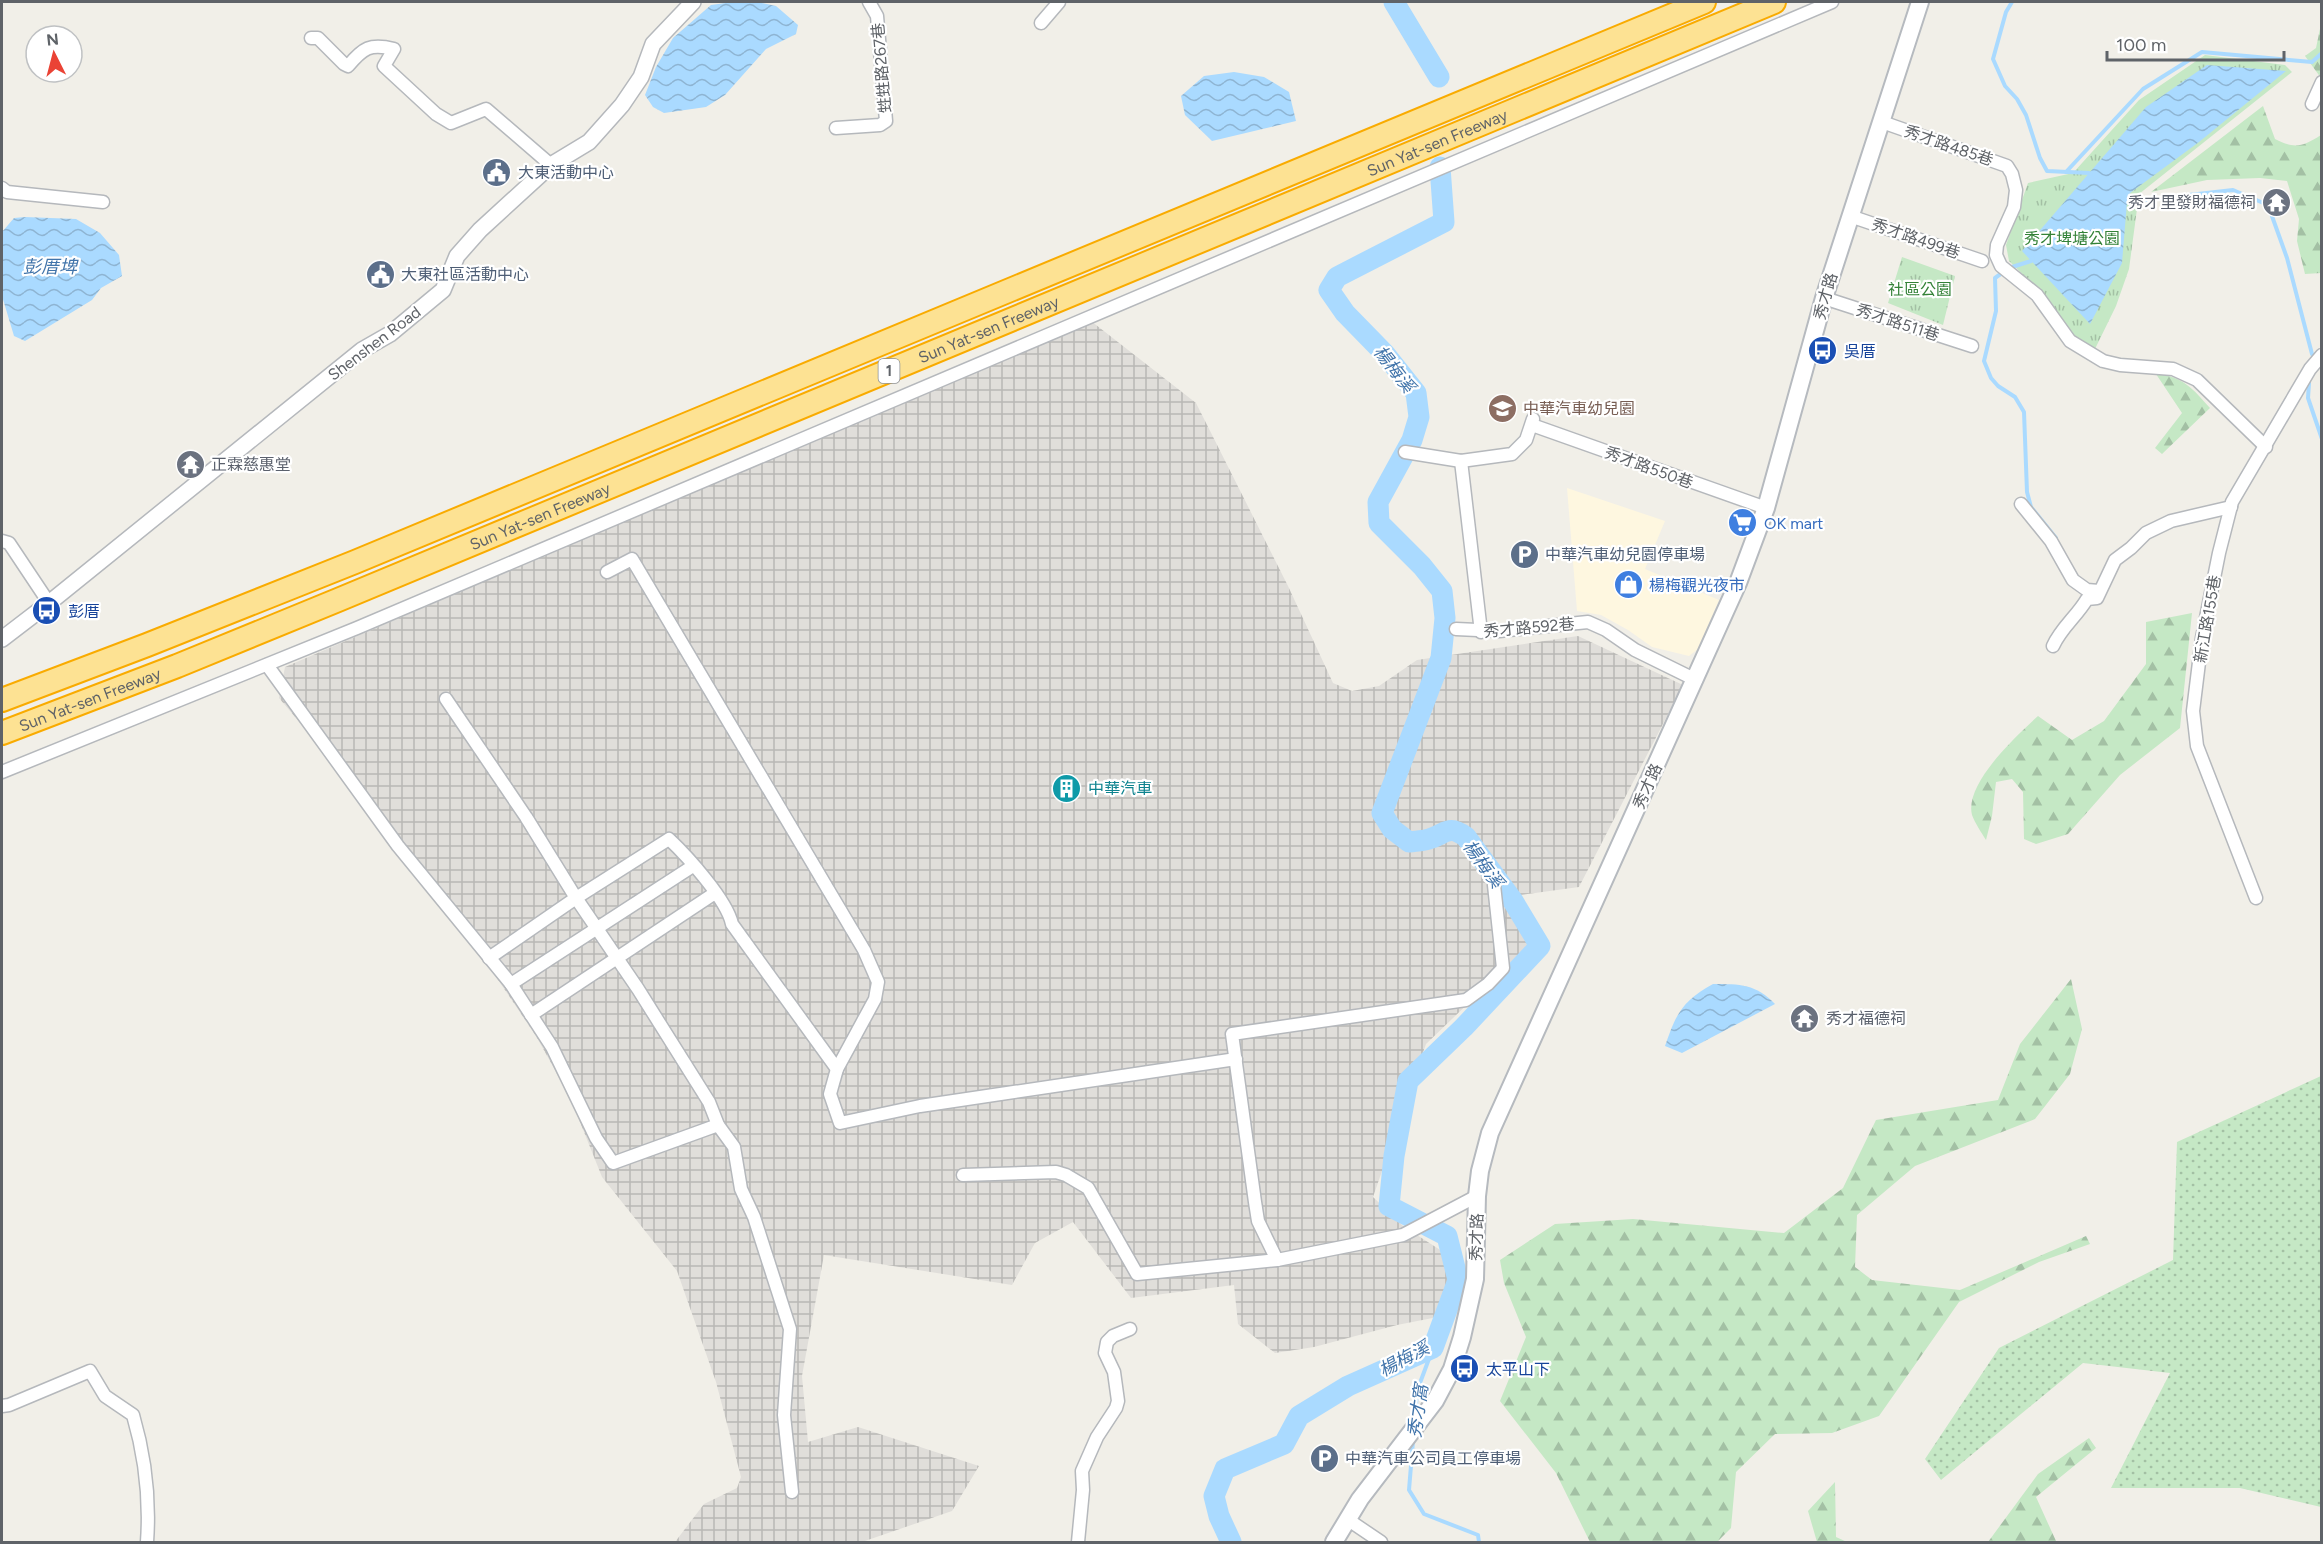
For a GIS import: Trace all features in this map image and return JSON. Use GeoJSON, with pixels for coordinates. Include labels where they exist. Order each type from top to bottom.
{"type":"FeatureCollection","features":[{"type":"Feature","properties":{"kind":"highway","name":"Sun Yat-sen Freeway"},"geometry":{"type":"LineString","coordinates":[[2,700],[377,553],[1704,2]]}},
{"type":"Feature","properties":{"kind":"highway","name":"Sun Yat-sen Freeway"},"geometry":{"type":"LineString","coordinates":[[2,733],[177,666],[515,527],[1774,2]]}},
{"type":"Feature","properties":{"kind":"main road","name":"秀才路"},"geometry":{"type":"LineString","coordinates":[[1334,1542],[1360,1499],[1435,1401],[1452,1369],[1475,1279],[1477,1196],[1480,1171],[1490,1133],[1738,583],[1766,508],[1824,298],[1920,2]]}},
{"type":"Feature","properties":{"kind":"street","name":"Shenshen Road"},"geometry":{"type":"LineString","coordinates":[[2,639],[362,350],[390,334],[443,290],[457,256],[480,230],[551,165],[589,142],[622,105],[640,77],[653,44],[693,2]]}},
{"type":"Feature","properties":{"kind":"street","name":"甡甡路267巷"},"geometry":{"type":"LineString","coordinates":[[836,128],[880,125],[886,121],[877,16],[869,2]]}},
{"type":"Feature","properties":{"kind":"street"},"geometry":{"type":"LineString","coordinates":[[1041,23],[1059,2]]}},
{"type":"Feature","properties":{"kind":"street"},"geometry":{"type":"LineString","coordinates":[[2,772],[267,665],[1832,2]]}},
{"type":"Feature","properties":{"kind":"street"},"geometry":{"type":"LineString","coordinates":[[311,38],[318,38],[348,66],[361,51],[369,47],[381,46],[394,49],[384,66],[436,114],[451,123],[486,109],[551,165]]}},
{"type":"Feature","properties":{"kind":"street"},"geometry":{"type":"LineString","coordinates":[[2312,104],[2322,82]]}},
{"type":"Feature","properties":{"kind":"street","name":"秀才路485巷"},"geometry":{"type":"LineString","coordinates":[[1882,122],[2007,166],[2012,174],[2016,190],[2014,207],[1997,245],[1996,255],[2001,266],[2037,295],[2070,341],[2103,361],[2120,365],[2173,369],[2197,380],[2266,447]]}},
{"type":"Feature","properties":{"kind":"street"},"geometry":{"type":"LineString","coordinates":[[2,188],[7,192],[103,202]]}},
{"type":"Feature","properties":{"kind":"street","name":"秀才路499巷"},"geometry":{"type":"LineString","coordinates":[[1850,216],[1982,261]]}},
{"type":"Feature","properties":{"kind":"street","name":"秀才路511巷"},"geometry":{"type":"LineString","coordinates":[[1824,298],[1972,346]]}},
{"type":"Feature","properties":{"kind":"street","name":"新江路155巷"},"geometry":{"type":"LineString","coordinates":[[2256,898],[2197,746],[2193,711],[2202,638],[2231,507],[2310,369],[2322,355]]}},
{"type":"Feature","properties":{"kind":"street","name":"秀才路550巷"},"geometry":{"type":"LineString","coordinates":[[1461,461],[1512,454],[1527,440],[1533,422],[1766,508]]}},
{"type":"Feature","properties":{"kind":"street"},"geometry":{"type":"LineString","coordinates":[[1405,452],[1461,461],[1481,632]]}},
{"type":"Feature","properties":{"kind":"street"},"geometry":{"type":"LineString","coordinates":[[2021,504],[2051,541],[2073,580],[2088,590],[2100,591]]}},
{"type":"Feature","properties":{"kind":"street"},"geometry":{"type":"LineString","coordinates":[[2053,646],[2058,633],[2087,599],[2097,598],[2115,560],[2146,533],[2171,522],[2231,507]]}},
{"type":"Feature","properties":{"kind":"street"},"geometry":{"type":"LineString","coordinates":[[2,541],[9,543],[49,603]]}},
{"type":"Feature","properties":{"kind":"street"},"geometry":{"type":"LineString","coordinates":[[607,572],[632,559],[864,950],[878,982],[875,999],[837,1069],[830,1094],[840,1123],[920,1106],[1236,1059]]}},
{"type":"Feature","properties":{"kind":"street","name":"秀才路592巷"},"geometry":{"type":"LineString","coordinates":[[1456,629],[1481,632],[1588,622],[1606,630],[1635,650],[1696,680]]}},
{"type":"Feature","properties":{"kind":"street"},"geometry":{"type":"LineString","coordinates":[[267,665],[398,846],[511,984],[552,1047],[596,1138],[613,1163],[718,1125]]}},
{"type":"Feature","properties":{"kind":"street"},"geometry":{"type":"LineString","coordinates":[[446,699],[617,958],[709,1102],[718,1125],[734,1147],[741,1189],[754,1217],[790,1329],[784,1415],[792,1492]]}},
{"type":"Feature","properties":{"kind":"street"},"geometry":{"type":"LineString","coordinates":[[489,958],[576,898],[669,839],[689,857],[693,866],[729,914],[732,924],[837,1069]]}},
{"type":"Feature","properties":{"kind":"street"},"geometry":{"type":"LineString","coordinates":[[511,984],[693,866]]}},
{"type":"Feature","properties":{"kind":"street"},"geometry":{"type":"LineString","coordinates":[[1277,1260],[1258,1221],[1254,1202],[1232,1034],[1466,1000],[1488,984],[1503,968],[1494,885]]}},
{"type":"Feature","properties":{"kind":"street"},"geometry":{"type":"LineString","coordinates":[[531,1015],[715,893]]}},
{"type":"Feature","properties":{"kind":"street"},"geometry":{"type":"LineString","coordinates":[[963,1175],[1066,1174],[1088,1188],[1137,1274],[1149,1275],[1277,1260],[1403,1235],[1477,1196]]}},
{"type":"Feature","properties":{"kind":"street"},"geometry":{"type":"LineString","coordinates":[[1078,1542],[1083,1490],[1082,1471],[1097,1437],[1118,1401],[1114,1372],[1105,1353],[1107,1342],[1113,1336],[1130,1329]]}},
{"type":"Feature","properties":{"kind":"street"},"geometry":{"type":"LineString","coordinates":[[2,1406],[90,1371],[105,1396],[132,1415],[146,1482],[149,1518],[147,1542]]}},
{"type":"Feature","properties":{"kind":"street"},"geometry":{"type":"LineString","coordinates":[[1347,1519],[1381,1542]]}},
{"type":"Feature","properties":{"kind":"shaded area"},"geometry":{"type":"Polygon","coordinates":[[[1091,321],[1196,403],[1288,586],[1333,683],[1352,691],[1379,686],[1417,660],[1578,636],[1683,685],[1579,887],[1499,898],[1531,943],[1426,1044],[1373,1197],[1403,1226],[1448,1255],[1453,1314],[1397,1325],[1314,1347],[1275,1353],[1238,1324],[1234,1285],[1131,1298],[1073,1222],[1035,1243],[1012,1285],[824,1255],[802,1376],[808,1442],[858,1427],[979,1466],[952,1511],[862,1542],[675,1542],[704,1504],[737,1488],[741,1477],[716,1382],[677,1271],[602,1177],[570,1097],[536,1036],[422,867],[279,698],[285,667],[1091,321]]]}},
{"type":"Feature","properties":{"kind":"shaded area","name":"楊梅觀光夜市"},"geometry":{"type":"Polygon","coordinates":[[[1567,488],[1665,521],[1645,569],[1719,600],[1698,649],[1689,656],[1652,647],[1601,615],[1577,611],[1567,488]]]}},
{"type":"Feature","properties":{"kind":"green space"},"geometry":{"type":"Polygon","coordinates":[[[2321,24],[2321,78],[2305,56],[2316,48],[2321,24]]]}},
{"type":"Feature","properties":{"kind":"green space","name":"秀才埤塘公園"},"geometry":{"type":"Polygon","coordinates":[[[2205,55],[2285,65],[2292,72],[2139,194],[2129,269],[2116,306],[2094,351],[2077,341],[2041,292],[2009,261],[2006,245],[2028,183],[2073,173],[2139,100],[2205,55]]]}},
{"type":"Feature","properties":{"kind":"green space"},"geometry":{"type":"Polygon","coordinates":[[[2263,106],[2275,139],[2298,145],[2321,135],[2321,273],[2305,274],[2297,241],[2299,219],[2287,181],[2260,178],[2207,180],[2151,192],[2263,106]]]}},
{"type":"Feature","properties":{"kind":"green space","name":"社區公園"},"geometry":{"type":"Polygon","coordinates":[[[1902,257],[1955,276],[1943,325],[1888,303],[1902,257]]]}},
{"type":"Feature","properties":{"kind":"green space"},"geometry":{"type":"Polygon","coordinates":[[[2156,374],[2173,377],[2187,385],[2210,408],[2162,454],[2155,448],[2182,413],[2156,374]]]}},
{"type":"Feature","properties":{"kind":"green space"},"geometry":{"type":"Polygon","coordinates":[[[2192,613],[2180,728],[2120,775],[2068,834],[2036,844],[2024,839],[2023,792],[2012,779],[1996,782],[1992,816],[1986,840],[1972,815],[1972,803],[1976,789],[1994,761],[2038,716],[2072,740],[2104,721],[2146,664],[2146,622],[2192,613]]]}},
{"type":"Feature","properties":{"kind":"green space"},"geometry":{"type":"Polygon","coordinates":[[[2071,979],[2082,1029],[2070,1074],[2035,1119],[1915,1166],[1857,1215],[1855,1267],[1872,1280],[1960,1290],[2086,1236],[2090,1244],[2039,1262],[1959,1302],[1879,1416],[1832,1433],[1775,1434],[1736,1472],[1731,1528],[1717,1542],[1590,1542],[1556,1473],[1500,1401],[1526,1337],[1504,1283],[1500,1260],[1555,1224],[1633,1219],[1784,1233],[1843,1188],[1876,1120],[1998,1100],[2020,1044],[2071,979]]]}},
{"type":"Feature","properties":{"kind":"green space"},"geometry":{"type":"Polygon","coordinates":[[[2321,1076],[2321,1507],[2240,1488],[2111,1488],[2170,1373],[2083,1363],[1941,1480],[1925,1459],[1999,1348],[2173,1260],[2177,1142],[2321,1076]]]}},
{"type":"Feature","properties":{"kind":"green space"},"geometry":{"type":"Polygon","coordinates":[[[2089,1438],[2096,1448],[2036,1497],[2056,1541],[2208,1542],[1988,1542],[2038,1474],[2089,1438]]]}},
{"type":"Feature","properties":{"kind":"green space"},"geometry":{"type":"Polygon","coordinates":[[[1835,1482],[1836,1537],[1847,1542],[1817,1542],[1808,1511],[1835,1482]]]}},
{"type":"Feature","properties":{"kind":"water"},"geometry":{"type":"Polygon","coordinates":[[[757,2],[776,6],[798,25],[796,34],[766,49],[725,95],[706,107],[664,113],[653,107],[645,95],[656,67],[673,38],[711,5],[757,2]]]}},
{"type":"Feature","properties":{"kind":"water","name":"秀才埤塘公園"},"geometry":{"type":"Polygon","coordinates":[[[2207,65],[2286,71],[2199,142],[2130,193],[2127,202],[2122,263],[2090,324],[2022,251],[2146,107],[2207,65]]]}},
{"type":"Feature","properties":{"kind":"water"},"geometry":{"type":"Polygon","coordinates":[[[1234,72],[1264,77],[1289,92],[1296,121],[1212,141],[1185,115],[1181,96],[1204,76],[1234,72]]]}},
{"type":"Feature","properties":{"kind":"water","name":"彭厝埤"},"geometry":{"type":"Polygon","coordinates":[[[14,218],[76,219],[100,233],[119,255],[122,276],[101,288],[92,300],[25,341],[14,336],[2,296],[2,232],[14,218]]]}},
{"type":"Feature","properties":{"kind":"water"},"geometry":{"type":"Polygon","coordinates":[[[1713,984],[1747,986],[1761,992],[1775,1004],[1682,1053],[1665,1046],[1682,1009],[1694,996],[1713,984]]]}},
{"type":"Feature","properties":{"kind":"waterway","name":"楊梅溪"},"geometry":{"type":"LineString","coordinates":[[1394,2],[1439,77]]}},
{"type":"Feature","properties":{"kind":"waterway"},"geometry":{"type":"LineString","coordinates":[[2012,2],[2006,12],[1993,59],[2005,86],[2017,99],[2026,115],[2040,158],[2047,171],[2089,173],[2091,175]]}},
{"type":"Feature","properties":{"kind":"waterway"},"geometry":{"type":"LineString","coordinates":[[2066,172],[2143,89],[2202,52],[2312,62],[2322,53]]}},
{"type":"Feature","properties":{"kind":"waterway","name":"楊梅溪"},"geometry":{"type":"LineString","coordinates":[[1231,1542],[1219,1516],[1214,1496],[1225,1469],[1284,1444],[1299,1416],[1348,1386],[1433,1348],[1458,1280],[1447,1236],[1389,1206],[1394,1156],[1408,1081],[1464,1027],[1540,946],[1513,901],[1466,837],[1455,831],[1447,831],[1427,840],[1409,842],[1392,829],[1382,813],[1441,658],[1445,618],[1442,591],[1422,566],[1379,523],[1378,502],[1412,440],[1419,417],[1416,393],[1385,354],[1345,313],[1329,290],[1337,277],[1444,222],[1440,167]]}},
{"type":"Feature","properties":{"kind":"waterway"},"geometry":{"type":"LineString","coordinates":[[2123,199],[2127,202],[2233,190],[2268,205],[2287,258],[2312,354]]}},
{"type":"Feature","properties":{"kind":"waterway"},"geometry":{"type":"LineString","coordinates":[[2033,258],[2031,261],[2009,268],[1995,278],[1996,311],[1984,361],[1991,378],[1998,386],[2015,397],[2024,412],[2027,492],[2031,507],[2056,538]]}},
{"type":"Feature","properties":{"kind":"waterway"},"geometry":{"type":"LineString","coordinates":[[2309,383],[2308,398],[2322,439]]}},
{"type":"Feature","properties":{"kind":"waterway","name":"秀才窩"},"geometry":{"type":"LineString","coordinates":[[1415,1418],[1417,1391],[1433,1348]]}},
{"type":"Feature","properties":{"kind":"waterway","name":"秀才窩"},"geometry":{"type":"LineString","coordinates":[[1413,1441],[1409,1490],[1424,1514],[1478,1535],[1479,1542]]}},
{"type":"Feature","properties":{"kind":"place","name":"大東活動中心"},"geometry":{"type":"Point","coordinates":[497,172]}},
{"type":"Feature","properties":{"kind":"place","name":"秀才里發財福德祠"},"geometry":{"type":"Point","coordinates":[2277,202]}},
{"type":"Feature","properties":{"kind":"place","name":"大東社區活動中心"},"geometry":{"type":"Point","coordinates":[380,274]}},
{"type":"Feature","properties":{"kind":"place","name":"吳厝"},"geometry":{"type":"Point","coordinates":[1823,351]}},
{"type":"Feature","properties":{"kind":"place","name":"中華汽車幼兒園"},"geometry":{"type":"Point","coordinates":[1502,408]}},
{"type":"Feature","properties":{"kind":"place","name":"正霖慈惠堂"},"geometry":{"type":"Point","coordinates":[190,464]}},
{"type":"Feature","properties":{"kind":"place","name":"OK mart"},"geometry":{"type":"Point","coordinates":[1743,523]}},
{"type":"Feature","properties":{"kind":"place","name":"中華汽車幼兒園停車場"},"geometry":{"type":"Point","coordinates":[1524,554]}},
{"type":"Feature","properties":{"kind":"place","name":"楊梅觀光夜市"},"geometry":{"type":"Point","coordinates":[1628,585]}},
{"type":"Feature","properties":{"kind":"place","name":"彭厝"},"geometry":{"type":"Point","coordinates":[47,611]}},
{"type":"Feature","properties":{"kind":"place","name":"中華汽車"},"geometry":{"type":"Point","coordinates":[1067,788]}},
{"type":"Feature","properties":{"kind":"place","name":"秀才福德祠"},"geometry":{"type":"Point","coordinates":[1805,1018]}},
{"type":"Feature","properties":{"kind":"place","name":"太平山下"},"geometry":{"type":"Point","coordinates":[1465,1369]}},
{"type":"Feature","properties":{"kind":"place","name":"中華汽車公司員工停車場"},"geometry":{"type":"Point","coordinates":[1324,1458]}}]}
